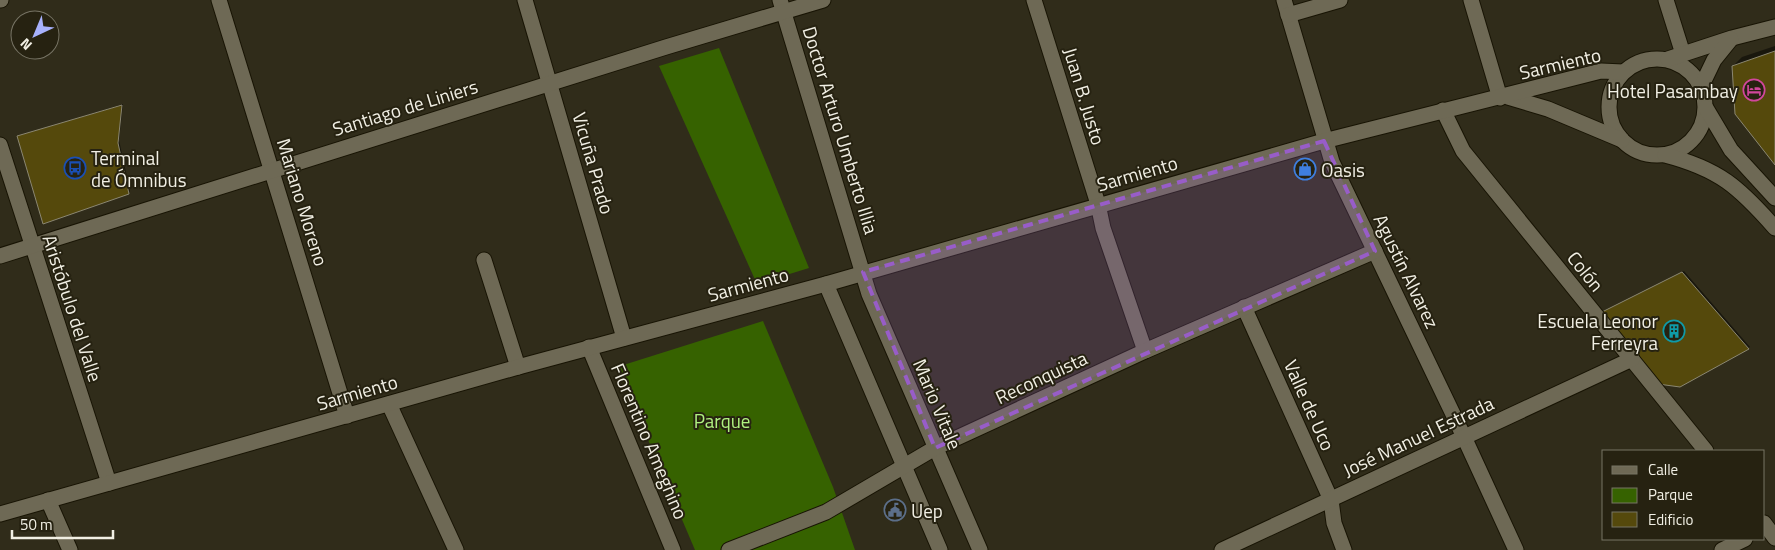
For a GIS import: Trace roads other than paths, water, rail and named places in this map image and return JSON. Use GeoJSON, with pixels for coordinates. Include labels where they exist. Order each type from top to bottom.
{"type":"FeatureCollection","features":[{"type":"Feature","properties":{"kind":"street","name":"Mariano Moreno"},"geometry":{"type":"LineString","coordinates":[[220,0],[347,416]]}},
{"type":"Feature","properties":{"kind":"street","name":"Vicuña Prado"},"geometry":{"type":"LineString","coordinates":[[525,0],[624,338]]}},
{"type":"Feature","properties":{"kind":"street","name":"Santiago de Liniers"},"geometry":{"type":"LineString","coordinates":[[0,256],[550,83],[782,6],[823,0]]}},
{"type":"Feature","properties":{"kind":"street","name":"Juan B. Justo"},"geometry":{"type":"LineString","coordinates":[[1034,0],[1098,204],[1103,228],[1145,351]]}},
{"type":"Feature","properties":{"kind":"street","name":"Agustín Alvarez"},"geometry":{"type":"LineString","coordinates":[[1284,0],[1324,141],[1332,162],[1516,550]]}},
{"type":"Feature","properties":{"kind":"street"},"geometry":{"type":"LineString","coordinates":[[1288,15],[1340,0]]}},
{"type":"Feature","properties":{"kind":"street"},"geometry":{"type":"LineString","coordinates":[[1471,0],[1503,97]]}},
{"type":"Feature","properties":{"kind":"street"},"geometry":{"type":"LineString","coordinates":[[1666,0],[1684,54]]}},
{"type":"Feature","properties":{"kind":"street","name":"Doctor Arturo Umberto Illia"},"geometry":{"type":"LineString","coordinates":[[782,6],[863,272]]}},
{"type":"Feature","properties":{"kind":"street"},"geometry":{"type":"LineString","coordinates":[[1775,27],[1732,38],[1668,59],[1648,59],[1634,64],[1623,72],[1614,84],[1609,106],[1614,128],[1623,141],[1642,152],[1664,155],[1707,168],[1723,178],[1775,228]]}},
{"type":"Feature","properties":{"kind":"street"},"geometry":{"type":"LineString","coordinates":[[1701,87],[1714,60],[1732,38]]}},
{"type":"Feature","properties":{"kind":"street"},"geometry":{"type":"LineString","coordinates":[[1668,59],[1688,69],[1701,87],[1706,108],[1736,156],[1775,198]]}},
{"type":"Feature","properties":{"kind":"street","name":"Sarmiento"},"geometry":{"type":"LineString","coordinates":[[0,514],[589,347],[826,284],[1098,204],[1324,141],[1601,71],[1623,72]]}},
{"type":"Feature","properties":{"kind":"street","name":"Sarmiento"},"geometry":{"type":"LineString","coordinates":[[1503,97],[1548,109],[1623,141]]}},
{"type":"Feature","properties":{"kind":"street"},"geometry":{"type":"LineString","coordinates":[[1664,155],[1678,151],[1689,144],[1698,134],[1704,122],[1706,108]]}},
{"type":"Feature","properties":{"kind":"street","name":"Colón"},"geometry":{"type":"LineString","coordinates":[[1443,110],[1463,151],[1705,450]]}},
{"type":"Feature","properties":{"kind":"street","name":"Aristóbulo del Valle"},"geometry":{"type":"LineString","coordinates":[[0,145],[109,483]]}},
{"type":"Feature","properties":{"kind":"street","name":"Reconquista"},"geometry":{"type":"LineString","coordinates":[[729,550],[826,512],[935,448],[1145,351],[1375,251]]}},
{"type":"Feature","properties":{"kind":"street"},"geometry":{"type":"LineString","coordinates":[[484,260],[518,367]]}},
{"type":"Feature","properties":{"kind":"street","name":"Mario Vitale"},"geometry":{"type":"LineString","coordinates":[[863,272],[869,294],[980,550]]}},
{"type":"Feature","properties":{"kind":"street"},"geometry":{"type":"LineString","coordinates":[[826,284],[940,550]]}},
{"type":"Feature","properties":{"kind":"street","name":"Valle de Uco"},"geometry":{"type":"LineString","coordinates":[[1244,307],[1331,500],[1334,523],[1344,550]]}},
{"type":"Feature","properties":{"kind":"street","name":"Florentino Ameghino"},"geometry":{"type":"LineString","coordinates":[[589,347],[674,550]]}},
{"type":"Feature","properties":{"kind":"street","name":"José Manuel Estrada"},"geometry":{"type":"LineString","coordinates":[[1222,550],[1632,359]]}},
{"type":"Feature","properties":{"kind":"street"},"geometry":{"type":"LineString","coordinates":[[389,404],[456,550]]}},
{"type":"Feature","properties":{"kind":"street"},"geometry":{"type":"LineString","coordinates":[[48,500],[70,550]]}},
{"type":"Feature","properties":{"kind":"street"},"geometry":{"type":"LineString","coordinates":[[1722,550],[1743,540]]}},
{"type":"Feature","properties":{"kind":"place","name":"Hotel Pasambay"},"geometry":{"type":"Point","coordinates":[1754,90]}},
{"type":"Feature","properties":{"kind":"place","name":"Terminal de Ómnibus"},"geometry":{"type":"Point","coordinates":[75,168]}},
{"type":"Feature","properties":{"kind":"place","name":"Oasis"},"geometry":{"type":"Point","coordinates":[1305,169]}},
{"type":"Feature","properties":{"kind":"place","name":"Escuela Leonor Ferreyra"},"geometry":{"type":"Point","coordinates":[1674,331]}},
{"type":"Feature","properties":{"kind":"place","name":"Uep"},"geometry":{"type":"Point","coordinates":[895,510]}},
{"type":"Feature","properties":{"kind":"park label","name":"Parque"},"geometry":{"type":"Point","coordinates":[722,420]}}]}
